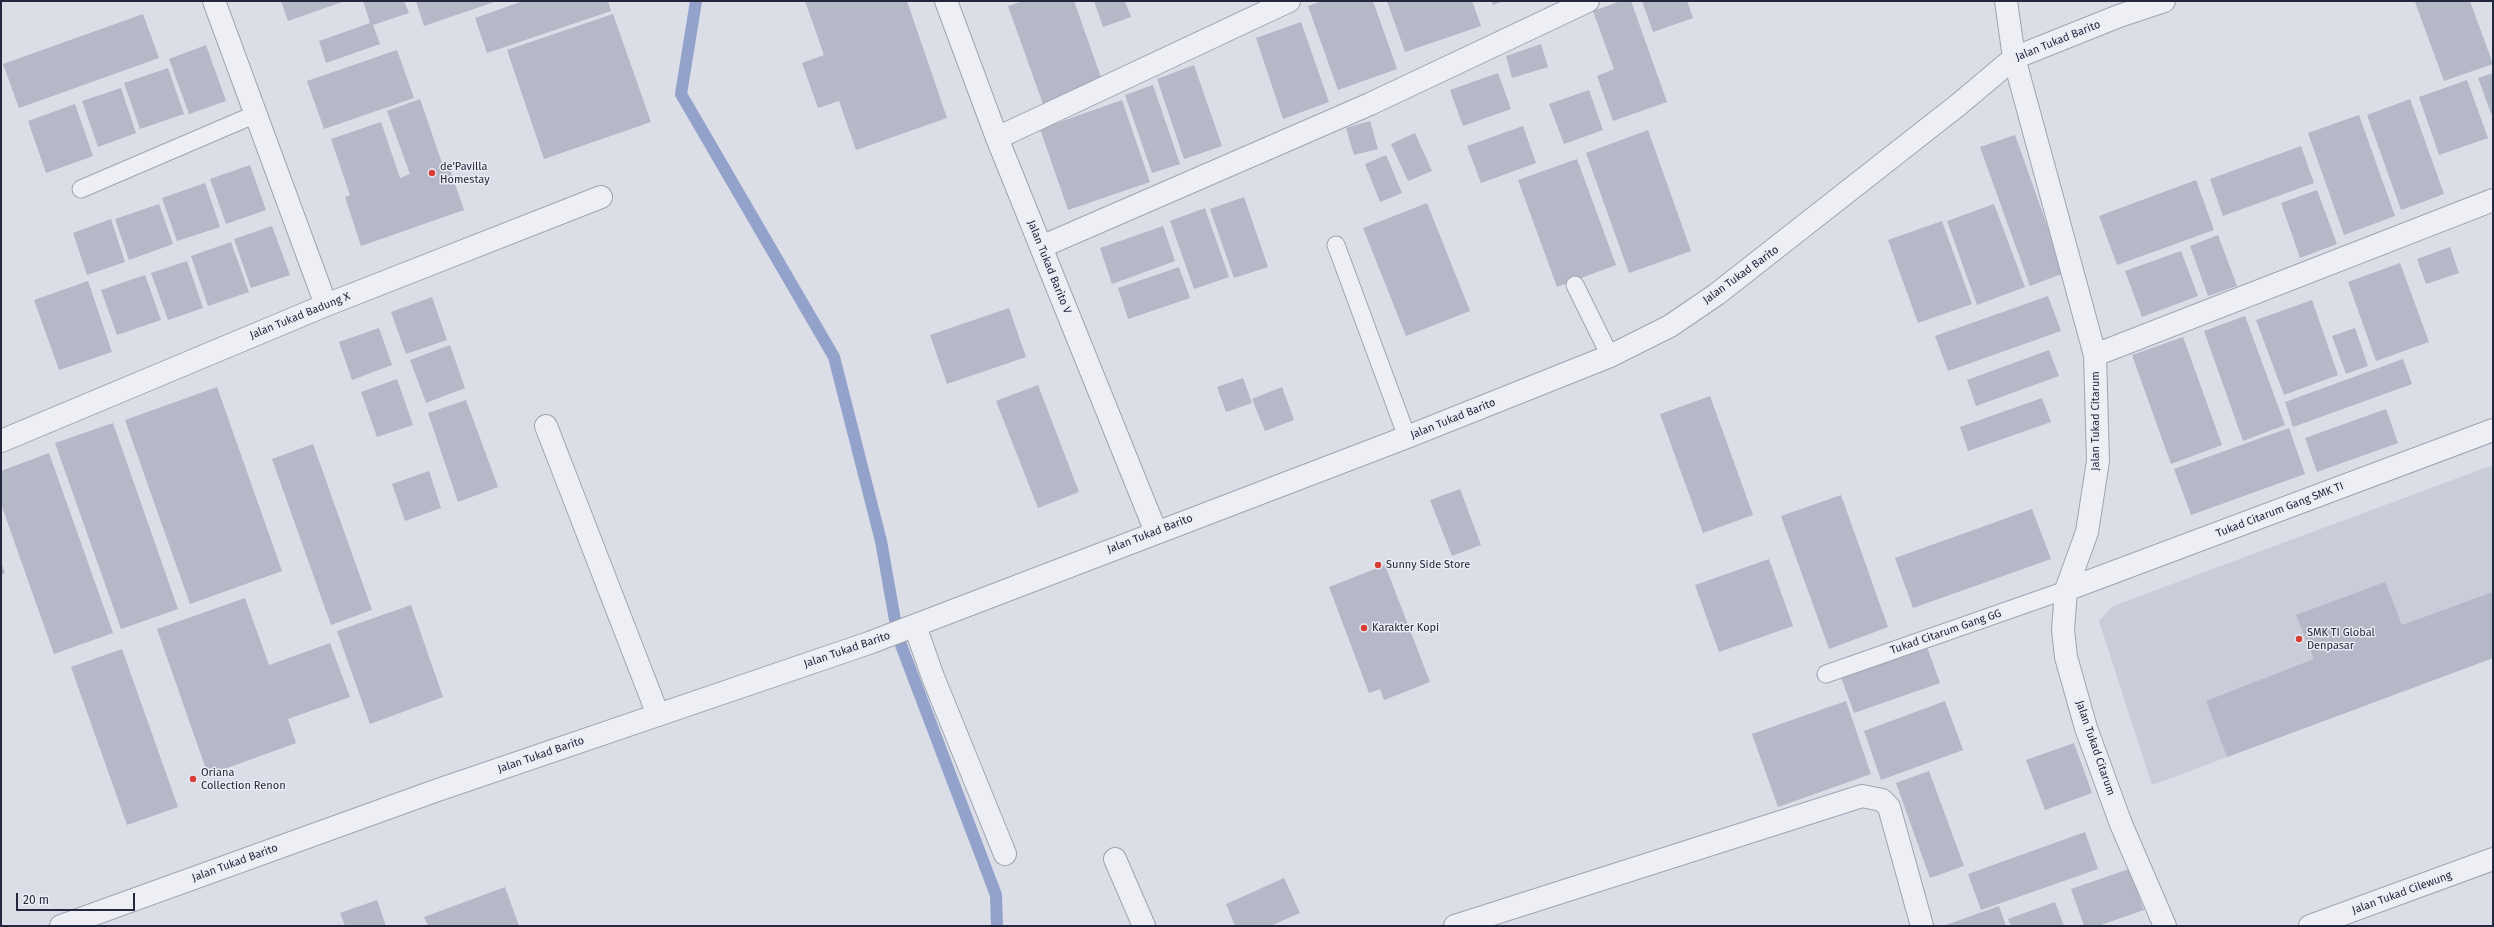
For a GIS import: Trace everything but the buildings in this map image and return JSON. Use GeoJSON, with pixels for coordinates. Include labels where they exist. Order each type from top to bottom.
{"type":"FeatureCollection","features":[{"type":"Feature","properties":{"kind":"street"},"geometry":{"type":"LineString","coordinates":[[214,1],[326,306]]}},
{"type":"Feature","properties":{"kind":"street","name":"Jalan Tukad Barito V"},"geometry":{"type":"LineString","coordinates":[[946,1],[997,138],[1156,532]]}},
{"type":"Feature","properties":{"kind":"street"},"geometry":{"type":"LineString","coordinates":[[997,138],[1289,1]]}},
{"type":"Feature","properties":{"kind":"street"},"geometry":{"type":"LineString","coordinates":[[1041,247],[1370,104],[1588,1]]}},
{"type":"Feature","properties":{"kind":"street","name":"Jalan Tukad Citarum"},"geometry":{"type":"LineString","coordinates":[[2006,1],[2014,58],[2095,355],[2098,461],[2093,504],[2087,532],[2066,590],[2063,630],[2066,657],[2086,728],[2121,824],[2165,926]]}},
{"type":"Feature","properties":{"kind":"street","name":"Jalan Tukad Barito"},"geometry":{"type":"LineString","coordinates":[[61,926],[435,790],[869,643],[1407,437],[1610,356],[1670,326],[1717,294],[1952,110],[2014,58],[2119,16],[2164,1]]}},
{"type":"Feature","properties":{"kind":"street","name":"Jalan Tukad Badung X"},"geometry":{"type":"LineString","coordinates":[[1,441],[326,306],[601,197]]}},
{"type":"Feature","properties":{"kind":"street"},"geometry":{"type":"LineString","coordinates":[[2095,355],[2493,200]]}},
{"type":"Feature","properties":{"kind":"street"},"geometry":{"type":"LineString","coordinates":[[546,426],[658,715]]}},
{"type":"Feature","properties":{"kind":"street","name":"Tukad Citarum Gang SMK TI"},"geometry":{"type":"LineString","coordinates":[[2066,590],[2493,430]]}},
{"type":"Feature","properties":{"kind":"street"},"geometry":{"type":"LineString","coordinates":[[911,627],[1005,854]]}},
{"type":"Feature","properties":{"kind":"street"},"geometry":{"type":"LineString","coordinates":[[1455,926],[1862,796],[1882,800],[1889,807],[1922,926]]}},
{"type":"Feature","properties":{"kind":"street"},"geometry":{"type":"LineString","coordinates":[[1115,859],[1144,926]]}},
{"type":"Feature","properties":{"kind":"street","name":"Jalan Tukad Cilewung"},"geometry":{"type":"LineString","coordinates":[[2310,926],[2493,859]]}},
{"type":"Feature","properties":{"kind":"lane"},"geometry":{"type":"LineString","coordinates":[[80,189],[256,114]]}},
{"type":"Feature","properties":{"kind":"lane"},"geometry":{"type":"LineString","coordinates":[[1336,245],[1407,437]]}},
{"type":"Feature","properties":{"kind":"lane"},"geometry":{"type":"LineString","coordinates":[[1575,286],[1610,356]]}},
{"type":"Feature","properties":{"kind":"lane","name":"Tukad Citarum Gang GG"},"geometry":{"type":"LineString","coordinates":[[1826,674],[2066,590]]}},
{"type":"Feature","properties":{"kind":"shaded area","name":"SMK TI Global Denpasar"},"geometry":{"type":"Polygon","coordinates":[[[2493,465],[2493,658],[2152,785],[2099,621],[2113,606],[2493,465]]]}},
{"type":"Feature","properties":{"kind":"waterway"},"geometry":{"type":"LineString","coordinates":[[696,1],[681,94],[834,357],[881,541],[898,637],[996,895],[997,926]]}},
{"type":"Feature","properties":{"kind":"place","name":"de'Pavilla Homestay"},"geometry":{"type":"Point","coordinates":[432,173]}},
{"type":"Feature","properties":{"kind":"place","name":"Sunny Side Store"},"geometry":{"type":"Point","coordinates":[1378,565]}},
{"type":"Feature","properties":{"kind":"place","name":"Karakter Kopi"},"geometry":{"type":"Point","coordinates":[1364,628]}},
{"type":"Feature","properties":{"kind":"place","name":"SMK TI Global Denpasar"},"geometry":{"type":"Point","coordinates":[2299,639]}},
{"type":"Feature","properties":{"kind":"place","name":"Oriana Collection Renon"},"geometry":{"type":"Point","coordinates":[193,779]}}]}
